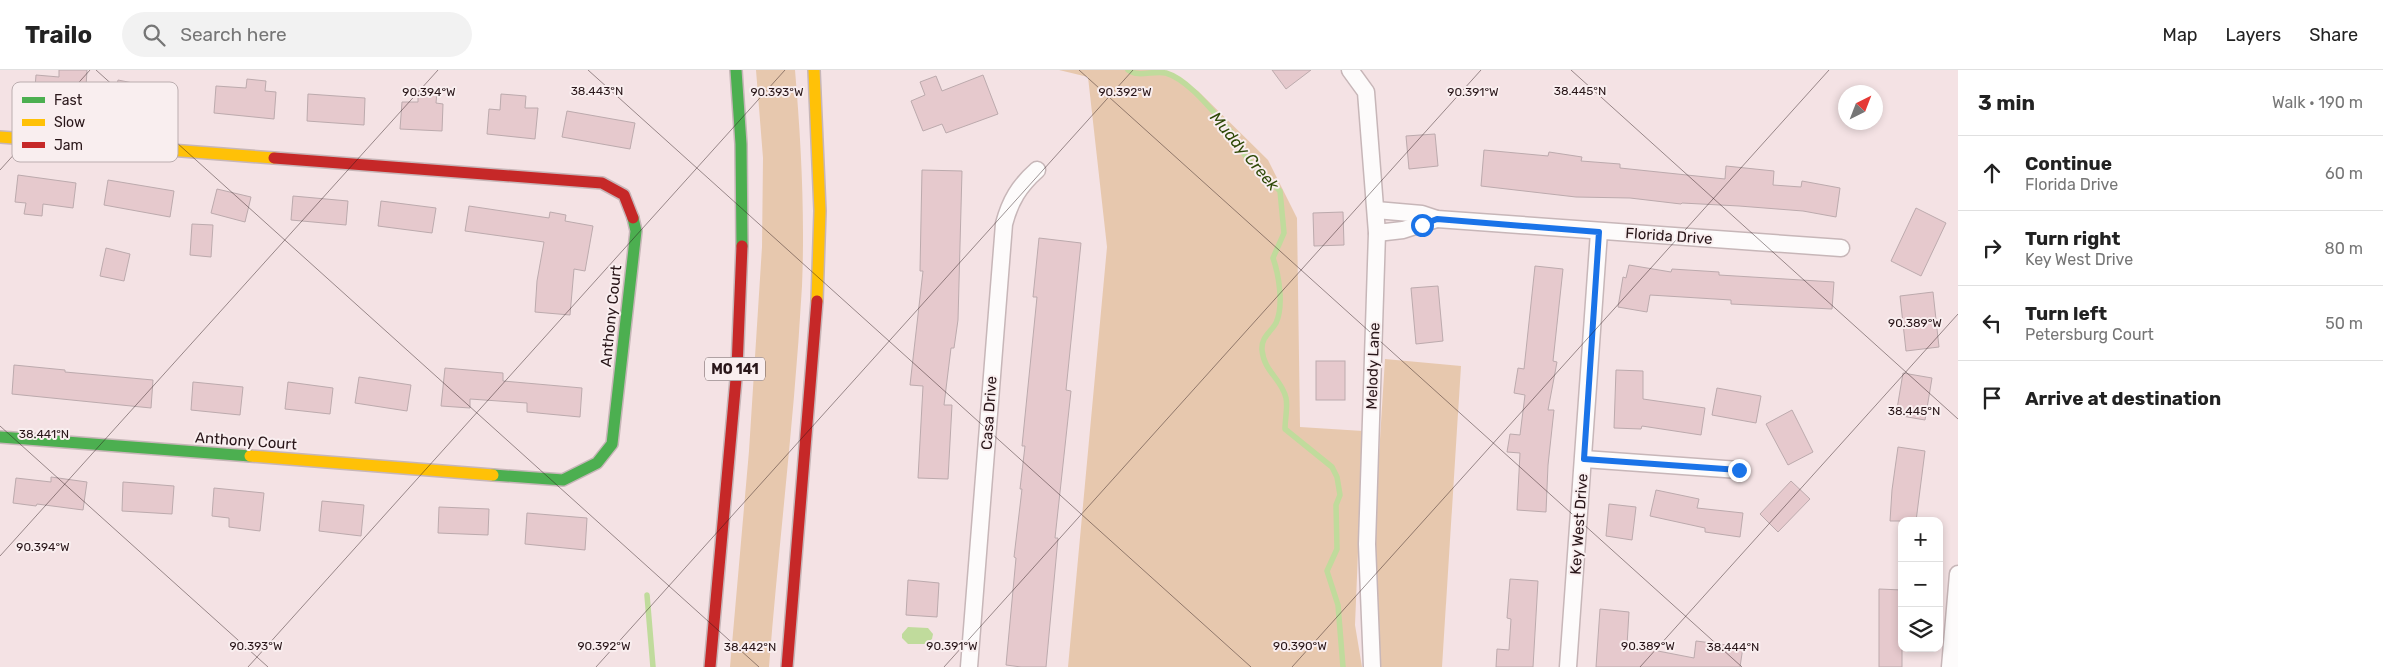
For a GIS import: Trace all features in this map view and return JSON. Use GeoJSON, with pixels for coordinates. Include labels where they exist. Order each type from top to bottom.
{"type":"FeatureCollection","features":[{"type":"Feature","properties":{"kind":"main road","name":"MO 141"},"geometry":{"type":"LineString","coordinates":[[710,667],[730,439],[742,257],[743,175],[736,70]]}},
{"type":"Feature","properties":{"kind":"main road"},"geometry":{"type":"LineString","coordinates":[[787,667],[818,287],[820,212],[814,70]]}},
{"type":"Feature","properties":{"kind":"main road","name":"Anthony Court"},"geometry":{"type":"LineString","coordinates":[[0,437],[563,480],[586,471],[605,458],[612,444],[636,231],[628,198],[617,188],[602,184],[178,151]]}},
{"type":"Feature","properties":{"kind":"street","name":"Melody Lane"},"geometry":{"type":"LineString","coordinates":[[1350,70],[1366,92],[1377,233],[1367,544],[1372,667]]}},
{"type":"Feature","properties":{"kind":"street","name":"Casa Drive"},"geometry":{"type":"LineString","coordinates":[[969,667],[1004,224],[1009,205],[1022,183],[1037,170]]}},
{"type":"Feature","properties":{"kind":"street","name":"Florida Drive"},"geometry":{"type":"LineString","coordinates":[[1376,210],[1422,214],[1437,219],[1841,248]]}},
{"type":"Feature","properties":{"kind":"street","name":"Florida Drive"},"geometry":{"type":"LineString","coordinates":[[1377,233],[1402,230],[1437,219]]}},
{"type":"Feature","properties":{"kind":"street","name":"Key West Drive"},"geometry":{"type":"LineString","coordinates":[[1568,667],[1599,232]]}},
{"type":"Feature","properties":{"kind":"street"},"geometry":{"type":"LineString","coordinates":[[1584,459],[1739,470]]}},
{"type":"Feature","properties":{"kind":"street"},"geometry":{"type":"LineString","coordinates":[[1950,667],[1958,574]]}},
{"type":"Feature","properties":{"kind":"shaded area"},"geometry":{"type":"Polygon","coordinates":[[[756,70],[795,70],[802,178],[802,286],[769,667],[730,667],[749,451],[762,247],[763,158],[756,70]]]}},
{"type":"Feature","properties":{"kind":"shaded area"},"geometry":{"type":"Polygon","coordinates":[[[1059,70],[1160,70],[1198,91],[1268,160],[1297,218],[1300,427],[1363,431],[1355,625],[1362,667],[1068,667],[1107,247],[1088,77],[1059,70]]]}},
{"type":"Feature","properties":{"kind":"shaded area"},"geometry":{"type":"Polygon","coordinates":[[[1385,359],[1461,366],[1442,667],[1381,667],[1369,614],[1385,359]]]}},
{"type":"Feature","properties":{"kind":"shaded area"},"geometry":{"type":"Polygon","coordinates":[[[908,627],[928,628],[933,634],[932,639],[925,644],[908,644],[902,638],[902,634],[908,627]]]}},
{"type":"Feature","properties":{"kind":"building"},"geometry":{"type":"Polygon","coordinates":[[[59,70],[87,70],[86,82],[35,82],[36,75],[59,77],[59,70]]]}},
{"type":"Feature","properties":{"kind":"building"},"geometry":{"type":"Polygon","coordinates":[[[1272,70],[1311,70],[1286,89],[1272,70]]]}},
{"type":"Feature","properties":{"kind":"building"},"geometry":{"type":"Polygon","coordinates":[[[983,75],[998,114],[946,133],[942,124],[923,131],[911,101],[925,95],[920,82],[936,76],[942,91],[983,75]]]}},
{"type":"Feature","properties":{"kind":"building"},"geometry":{"type":"Polygon","coordinates":[[[247,79],[266,81],[265,91],[276,92],[274,119],[214,113],[216,86],[246,88],[247,79]]]}},
{"type":"Feature","properties":{"kind":"building"},"geometry":{"type":"Polygon","coordinates":[[[418,90],[437,91],[436,103],[443,104],[442,131],[400,129],[402,102],[418,102],[418,90]]]}},
{"type":"Feature","properties":{"kind":"building"},"geometry":{"type":"Polygon","coordinates":[[[308,94],[365,98],[364,125],[307,121],[308,94]]]}},
{"type":"Feature","properties":{"kind":"building"},"geometry":{"type":"Polygon","coordinates":[[[501,94],[526,96],[525,108],[538,108],[535,139],[487,134],[489,109],[500,110],[501,94]]]}},
{"type":"Feature","properties":{"kind":"building"},"geometry":{"type":"Polygon","coordinates":[[[567,111],[635,123],[630,149],[562,137],[567,111]]]}},
{"type":"Feature","properties":{"kind":"building"},"geometry":{"type":"Polygon","coordinates":[[[1435,134],[1438,166],[1409,169],[1406,136],[1435,134]]]}},
{"type":"Feature","properties":{"kind":"building"},"geometry":{"type":"Polygon","coordinates":[[[1484,150],[1548,156],[1549,152],[1582,157],[1581,161],[1620,164],[1620,168],[1725,179],[1726,166],[1774,171],[1773,185],[1801,187],[1802,181],[1840,188],[1836,217],[1803,211],[1681,204],[1630,198],[1576,197],[1481,186],[1484,150]]]}},
{"type":"Feature","properties":{"kind":"building"},"geometry":{"type":"Polygon","coordinates":[[[922,170],[962,171],[958,320],[954,348],[951,348],[944,405],[952,405],[948,479],[918,478],[923,386],[910,385],[923,271],[920,271],[922,170]]]}},
{"type":"Feature","properties":{"kind":"building"},"geometry":{"type":"Polygon","coordinates":[[[18,175],[76,183],[73,208],[43,204],[42,216],[24,214],[26,203],[15,202],[18,175]]]}},
{"type":"Feature","properties":{"kind":"building"},"geometry":{"type":"Polygon","coordinates":[[[108,180],[174,191],[170,217],[104,205],[108,180]]]}},
{"type":"Feature","properties":{"kind":"building"},"geometry":{"type":"Polygon","coordinates":[[[217,189],[251,197],[245,222],[211,213],[217,189]]]}},
{"type":"Feature","properties":{"kind":"building"},"geometry":{"type":"Polygon","coordinates":[[[293,196],[348,201],[346,225],[291,220],[293,196]]]}},
{"type":"Feature","properties":{"kind":"building"},"geometry":{"type":"Polygon","coordinates":[[[381,201],[436,208],[432,233],[378,226],[381,201]]]}},
{"type":"Feature","properties":{"kind":"building"},"geometry":{"type":"Polygon","coordinates":[[[469,206],[549,218],[550,212],[566,215],[565,221],[593,226],[585,271],[574,269],[570,315],[535,312],[537,281],[544,242],[465,231],[469,206]]]}},
{"type":"Feature","properties":{"kind":"building"},"geometry":{"type":"Polygon","coordinates":[[[1916,208],[1946,223],[1921,276],[1891,261],[1916,208]]]}},
{"type":"Feature","properties":{"kind":"building"},"geometry":{"type":"Polygon","coordinates":[[[1343,212],[1344,245],[1314,246],[1313,213],[1343,212]]]}},
{"type":"Feature","properties":{"kind":"building"},"geometry":{"type":"Polygon","coordinates":[[[192,224],[213,225],[211,257],[190,255],[192,224]]]}},
{"type":"Feature","properties":{"kind":"building"},"geometry":{"type":"Polygon","coordinates":[[[1039,238],[1081,243],[1066,390],[1071,391],[1055,538],[1058,538],[1046,667],[1021,667],[1006,665],[1016,558],[1014,557],[1022,489],[1020,489],[1025,446],[1022,446],[1037,297],[1033,297],[1039,238]]]}},
{"type":"Feature","properties":{"kind":"building"},"geometry":{"type":"Polygon","coordinates":[[[106,248],[130,254],[124,281],[100,276],[106,248]]]}},
{"type":"Feature","properties":{"kind":"building"},"geometry":{"type":"Polygon","coordinates":[[[1629,265],[1671,272],[1672,269],[1719,272],[1719,275],[1834,282],[1832,309],[1731,304],[1731,300],[1650,295],[1647,312],[1618,307],[1623,277],[1626,278],[1629,265]]]}},
{"type":"Feature","properties":{"kind":"building"},"geometry":{"type":"Polygon","coordinates":[[[1535,266],[1563,269],[1553,361],[1557,362],[1548,410],[1554,410],[1548,465],[1546,512],[1517,510],[1520,453],[1507,452],[1510,434],[1520,435],[1525,395],[1514,393],[1518,368],[1524,369],[1535,266]]]}},
{"type":"Feature","properties":{"kind":"building"},"geometry":{"type":"Polygon","coordinates":[[[1438,286],[1443,341],[1416,344],[1411,288],[1438,286]]]}},
{"type":"Feature","properties":{"kind":"building"},"geometry":{"type":"Polygon","coordinates":[[[1933,292],[1939,347],[1906,351],[1900,296],[1933,292]]]}},
{"type":"Feature","properties":{"kind":"building"},"geometry":{"type":"Polygon","coordinates":[[[1316,361],[1345,361],[1345,400],[1316,400],[1316,361]]]}},
{"type":"Feature","properties":{"kind":"building"},"geometry":{"type":"Polygon","coordinates":[[[14,365],[153,380],[151,408],[12,394],[14,365]]]}},
{"type":"Feature","properties":{"kind":"building"},"geometry":{"type":"Polygon","coordinates":[[[445,368],[503,373],[503,381],[582,388],[580,417],[527,412],[527,403],[470,399],[470,408],[441,406],[445,368]]]}},
{"type":"Feature","properties":{"kind":"building"},"geometry":{"type":"Polygon","coordinates":[[[1616,370],[1643,371],[1643,399],[1705,408],[1701,435],[1642,426],[1641,429],[1614,428],[1616,370]]]}},
{"type":"Feature","properties":{"kind":"building"},"geometry":{"type":"Polygon","coordinates":[[[1903,373],[1932,378],[1925,420],[1896,415],[1903,373]]]}},
{"type":"Feature","properties":{"kind":"building"},"geometry":{"type":"Polygon","coordinates":[[[359,377],[411,385],[407,411],[355,403],[359,377]]]}},
{"type":"Feature","properties":{"kind":"building"},"geometry":{"type":"Polygon","coordinates":[[[193,382],[243,387],[240,415],[191,410],[193,382]]]}},
{"type":"Feature","properties":{"kind":"building"},"geometry":{"type":"Polygon","coordinates":[[[288,382],[333,388],[330,414],[285,409],[288,382]]]}},
{"type":"Feature","properties":{"kind":"building"},"geometry":{"type":"Polygon","coordinates":[[[1717,388],[1761,396],[1756,423],[1712,415],[1717,388]]]}},
{"type":"Feature","properties":{"kind":"building"},"geometry":{"type":"Polygon","coordinates":[[[1792,410],[1813,452],[1788,465],[1766,424],[1792,410]]]}},
{"type":"Feature","properties":{"kind":"building"},"geometry":{"type":"Polygon","coordinates":[[[1898,447],[1925,451],[1917,517],[1898,517],[1898,521],[1890,521],[1898,447]]]}},
{"type":"Feature","properties":{"kind":"building"},"geometry":{"type":"Polygon","coordinates":[[[51,477],[87,482],[83,510],[13,503],[16,478],[51,482],[51,477]]]}},
{"type":"Feature","properties":{"kind":"building"},"geometry":{"type":"Polygon","coordinates":[[[1791,481],[1810,499],[1778,532],[1760,514],[1791,481]]]}},
{"type":"Feature","properties":{"kind":"building"},"geometry":{"type":"Polygon","coordinates":[[[123,482],[174,486],[172,514],[122,511],[123,482]]]}},
{"type":"Feature","properties":{"kind":"building"},"geometry":{"type":"Polygon","coordinates":[[[214,488],[264,493],[260,531],[229,527],[229,518],[212,516],[214,488]]]}},
{"type":"Feature","properties":{"kind":"building"},"geometry":{"type":"Polygon","coordinates":[[[1656,490],[1699,499],[1697,508],[1743,513],[1740,537],[1705,532],[1705,528],[1650,516],[1656,490]]]}},
{"type":"Feature","properties":{"kind":"building"},"geometry":{"type":"Polygon","coordinates":[[[322,501],[364,505],[361,536],[319,531],[322,501]]]}},
{"type":"Feature","properties":{"kind":"building"},"geometry":{"type":"Polygon","coordinates":[[[1609,504],[1636,507],[1632,540],[1606,536],[1609,504]]]}},
{"type":"Feature","properties":{"kind":"building"},"geometry":{"type":"Polygon","coordinates":[[[439,507],[489,509],[488,535],[438,533],[439,507]]]}},
{"type":"Feature","properties":{"kind":"building"},"geometry":{"type":"Polygon","coordinates":[[[527,513],[587,518],[585,550],[525,544],[527,513]]]}},
{"type":"Feature","properties":{"kind":"building"},"geometry":{"type":"Polygon","coordinates":[[[1510,579],[1538,581],[1533,667],[1496,667],[1497,649],[1509,650],[1511,619],[1507,618],[1510,579]]]}},
{"type":"Feature","properties":{"kind":"building"},"geometry":{"type":"Polygon","coordinates":[[[908,580],[939,583],[937,617],[906,615],[908,580]]]}},
{"type":"Feature","properties":{"kind":"building"},"geometry":{"type":"Polygon","coordinates":[[[1879,589],[1898,590],[1898,652],[1902,652],[1902,667],[1879,667],[1879,589]]]}},
{"type":"Feature","properties":{"kind":"building"},"geometry":{"type":"Polygon","coordinates":[[[1600,609],[1629,612],[1627,645],[1694,658],[1696,641],[1743,647],[1740,667],[1596,667],[1600,609]]]}},
{"type":"Feature","properties":{"kind":"waterway","name":"Muddy Creek"},"geometry":{"type":"LineString","coordinates":[[1128,70],[1141,74],[1166,73],[1184,83],[1202,99],[1234,135],[1242,151],[1253,165],[1280,191],[1284,233],[1273,258],[1279,282],[1280,308],[1276,323],[1263,342],[1263,358],[1284,391],[1287,409],[1285,429],[1332,467],[1337,477],[1340,495],[1336,505],[1337,549],[1327,571],[1338,605],[1343,667]]}},
{"type":"Feature","properties":{"kind":"waterway"},"geometry":{"type":"LineString","coordinates":[[647,595],[653,667]]}},
{"type":"Feature","properties":{"kind":"traffic: fast"},"geometry":{"type":"LineString","coordinates":[[736,70],[741,144],[742,246]]}},
{"type":"Feature","properties":{"kind":"traffic: fast"},"geometry":{"type":"LineString","coordinates":[[493,475],[563,480],[597,463],[612,444],[636,231],[633,218]]}},
{"type":"Feature","properties":{"kind":"traffic: fast"},"geometry":{"type":"LineString","coordinates":[[0,437],[250,456]]}},
{"type":"Feature","properties":{"kind":"traffic: slow"},"geometry":{"type":"LineString","coordinates":[[814,70],[820,211],[817,301]]}},
{"type":"Feature","properties":{"kind":"traffic: slow"},"geometry":{"type":"LineString","coordinates":[[0,137],[12,138]]}},
{"type":"Feature","properties":{"kind":"traffic: slow"},"geometry":{"type":"LineString","coordinates":[[178,151],[274,158]]}},
{"type":"Feature","properties":{"kind":"traffic: slow"},"geometry":{"type":"LineString","coordinates":[[250,456],[493,475]]}},
{"type":"Feature","properties":{"kind":"traffic: jam"},"geometry":{"type":"LineString","coordinates":[[274,158],[602,183],[624,195],[633,218]]}},
{"type":"Feature","properties":{"kind":"traffic: jam"},"geometry":{"type":"LineString","coordinates":[[710,667],[737,368],[742,246]]}},
{"type":"Feature","properties":{"kind":"traffic: jam"},"geometry":{"type":"LineString","coordinates":[[787,667],[817,301]]}},
{"type":"Feature","properties":{"kind":"route"},"geometry":{"type":"LineString","coordinates":[[1422,225],[1437,219],[1599,232],[1584,459],[1739,470]]}}]}
